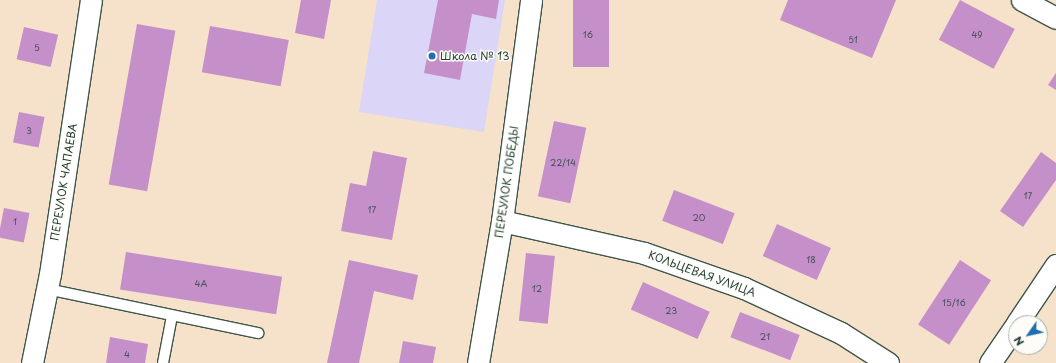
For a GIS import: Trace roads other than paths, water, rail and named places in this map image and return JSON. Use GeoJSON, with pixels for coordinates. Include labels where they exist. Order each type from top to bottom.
{"type":"FeatureCollection","features":[{"type":"Feature","properties":{"kind":"street","name":"ПЕРЕУЛОК ЧАПАЕВА"},"geometry":{"type":"LineString","coordinates":[[32,363],[47,289],[91,0]]}},
{"type":"Feature","properties":{"kind":"street","name":"ПЕРЕУЛОК ПОБЕДЫ"},"geometry":{"type":"LineString","coordinates":[[478,363],[502,221],[531,0]]}},
{"type":"Feature","properties":{"kind":"street"},"geometry":{"type":"LineString","coordinates":[[1022,0],[1056,18]]}},
{"type":"Feature","properties":{"kind":"street","name":"КОЛЬЦЕВАЯ УЛИЦА"},"geometry":{"type":"LineString","coordinates":[[502,221],[644,252],[744,288],[841,333],[888,363]]}},
{"type":"Feature","properties":{"kind":"street"},"geometry":{"type":"LineString","coordinates":[[1022,315],[1056,265]]}},
{"type":"Feature","properties":{"kind":"street"},"geometry":{"type":"LineString","coordinates":[[990,363],[1008,336]]}},
{"type":"Feature","properties":{"kind":"lane"},"geometry":{"type":"LineString","coordinates":[[47,289],[258,333]]}},
{"type":"Feature","properties":{"kind":"lane"},"geometry":{"type":"LineString","coordinates":[[163,363],[172,316]]}},
{"type":"Feature","properties":{"kind":"place","name":"Школа № 13"},"geometry":{"type":"Point","coordinates":[432,56]}}]}
